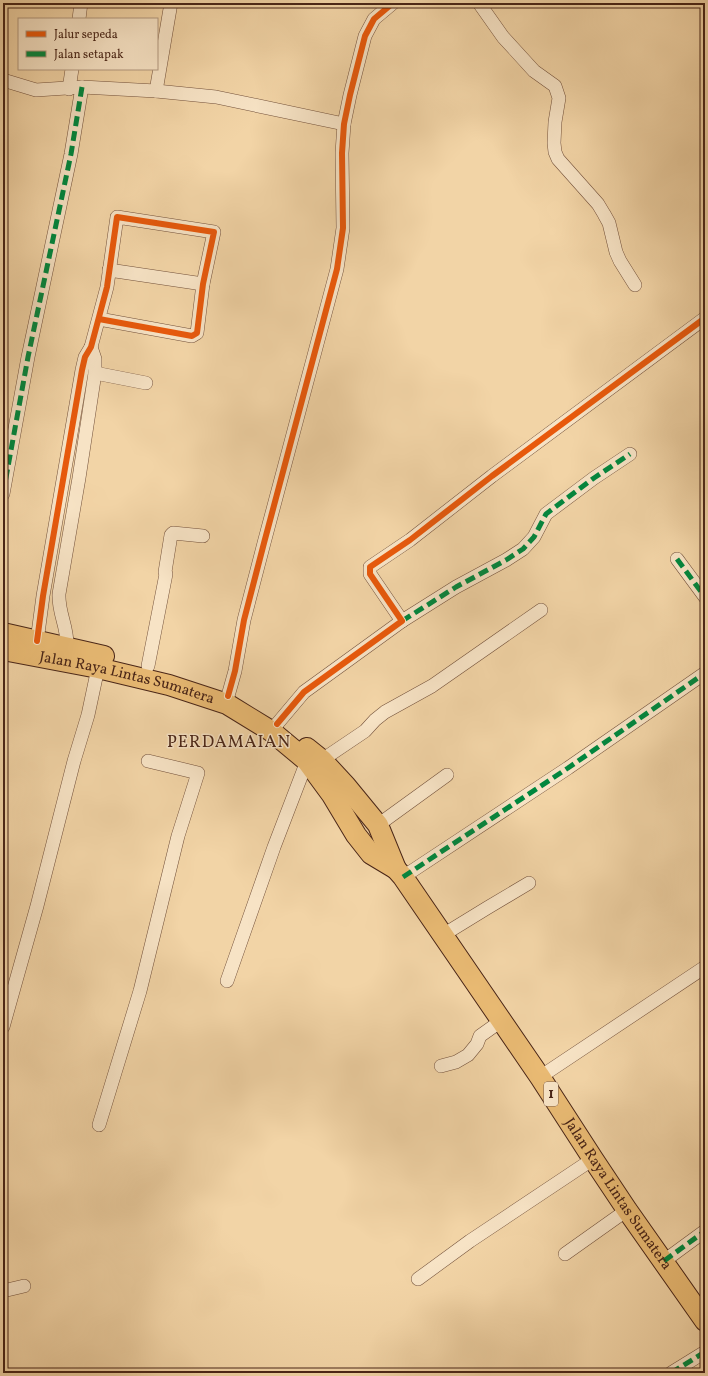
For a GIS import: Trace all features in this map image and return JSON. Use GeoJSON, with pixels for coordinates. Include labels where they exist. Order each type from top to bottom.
{"type":"FeatureCollection","features":[{"type":"Feature","properties":{"kind":"highway","name":"Jalan Raya Lintas Sumatera"},"geometry":{"type":"LineString","coordinates":[[3,633],[148,666],[228,696],[277,724],[314,760],[332,796],[356,835],[371,854],[399,873]]}},
{"type":"Feature","properties":{"kind":"highway","name":"Jalan Raya Lintas Sumatera"},"geometry":{"type":"LineString","coordinates":[[3,650],[98,668],[169,685],[227,704],[314,760],[346,786],[378,825],[399,873],[540,1077],[627,1210],[705,1321]]}},
{"type":"Feature","properties":{"kind":"street"},"geometry":{"type":"LineString","coordinates":[[79,18],[81,3]]}},
{"type":"Feature","properties":{"kind":"street"},"geometry":{"type":"LineString","coordinates":[[156,91],[171,3]]}},
{"type":"Feature","properties":{"kind":"street"},"geometry":{"type":"LineString","coordinates":[[228,696],[236,671],[244,620],[337,269],[344,228],[342,152],[344,124],[365,36],[374,19],[378,3]]}},
{"type":"Feature","properties":{"kind":"street"},"geometry":{"type":"LineString","coordinates":[[374,19],[394,3]]}},
{"type":"Feature","properties":{"kind":"street"},"geometry":{"type":"LineString","coordinates":[[479,3],[503,37],[534,71],[555,86],[559,98],[555,122],[554,143],[558,159],[601,209],[609,223],[616,252],[635,286]]}},
{"type":"Feature","properties":{"kind":"street"},"geometry":{"type":"LineString","coordinates":[[3,494],[28,357],[71,154],[76,88],[72,70]]}},
{"type":"Feature","properties":{"kind":"street"},"geometry":{"type":"LineString","coordinates":[[3,80],[36,90],[76,88],[156,91],[216,97],[344,124]]}},
{"type":"Feature","properties":{"kind":"street"},"geometry":{"type":"LineString","coordinates":[[37,641],[44,589],[82,370],[85,357],[91,347],[107,287],[117,217],[214,232],[203,284],[197,333],[195,335],[192,336],[99,320]]}},
{"type":"Feature","properties":{"kind":"street"},"geometry":{"type":"LineString","coordinates":[[109,270],[203,284]]}},
{"type":"Feature","properties":{"kind":"street"},"geometry":{"type":"LineString","coordinates":[[402,621],[370,574],[370,567],[410,540],[705,318]]}},
{"type":"Feature","properties":{"kind":"street"},"geometry":{"type":"LineString","coordinates":[[67,647],[67,631],[60,610],[59,594],[95,373],[95,360],[91,347]]}},
{"type":"Feature","properties":{"kind":"street"},"geometry":{"type":"LineString","coordinates":[[95,373],[146,383]]}},
{"type":"Feature","properties":{"kind":"street"},"geometry":{"type":"LineString","coordinates":[[277,724],[304,692],[402,621],[456,587],[523,549],[534,537],[546,514],[594,478],[630,454]]}},
{"type":"Feature","properties":{"kind":"street"},"geometry":{"type":"LineString","coordinates":[[148,666],[166,574],[165,572],[171,535],[173,533],[203,536]]}},
{"type":"Feature","properties":{"kind":"street"},"geometry":{"type":"LineString","coordinates":[[677,559],[705,597]]}},
{"type":"Feature","properties":{"kind":"street"},"geometry":{"type":"LineString","coordinates":[[227,981],[274,847],[314,760],[365,731],[385,712],[432,686],[541,610]]}},
{"type":"Feature","properties":{"kind":"street"},"geometry":{"type":"LineString","coordinates":[[3,1027],[37,906],[72,769],[88,715],[98,668]]}},
{"type":"Feature","properties":{"kind":"street"},"geometry":{"type":"LineString","coordinates":[[399,873],[568,768],[705,673]]}},
{"type":"Feature","properties":{"kind":"street"},"geometry":{"type":"LineString","coordinates":[[99,1124],[140,990],[178,836],[198,773],[148,761]]}},
{"type":"Feature","properties":{"kind":"street"},"geometry":{"type":"LineString","coordinates":[[378,825],[447,775]]}},
{"type":"Feature","properties":{"kind":"street"},"geometry":{"type":"LineString","coordinates":[[443,935],[530,883]]}},
{"type":"Feature","properties":{"kind":"street"},"geometry":{"type":"LineString","coordinates":[[540,1077],[705,967]]}},
{"type":"Feature","properties":{"kind":"street"},"geometry":{"type":"LineString","coordinates":[[441,1066],[456,1062],[468,1055],[477,1044],[480,1036],[501,1021]]}},
{"type":"Feature","properties":{"kind":"street"},"geometry":{"type":"LineString","coordinates":[[418,1279],[470,1241],[593,1159]]}},
{"type":"Feature","properties":{"kind":"street"},"geometry":{"type":"LineString","coordinates":[[565,1254],[627,1210]]}},
{"type":"Feature","properties":{"kind":"street"},"geometry":{"type":"LineString","coordinates":[[664,1261],[705,1231]]}},
{"type":"Feature","properties":{"kind":"street"},"geometry":{"type":"LineString","coordinates":[[3,1291],[24,1286]]}},
{"type":"Feature","properties":{"kind":"street"},"geometry":{"type":"LineString","coordinates":[[671,1373],[705,1352]]}},
{"type":"Feature","properties":{"kind":"marked path"},"geometry":{"type":"LineString","coordinates":[[3,494],[28,357],[71,154],[82,87]]}},
{"type":"Feature","properties":{"kind":"marked path"},"geometry":{"type":"LineString","coordinates":[[402,621],[456,587],[523,549],[534,537],[546,514],[594,478],[630,454]]}},
{"type":"Feature","properties":{"kind":"marked path"},"geometry":{"type":"LineString","coordinates":[[677,559],[705,597]]}},
{"type":"Feature","properties":{"kind":"marked path"},"geometry":{"type":"LineString","coordinates":[[403,877],[568,768],[705,673]]}},
{"type":"Feature","properties":{"kind":"marked path"},"geometry":{"type":"LineString","coordinates":[[664,1261],[705,1231]]}},
{"type":"Feature","properties":{"kind":"marked path"},"geometry":{"type":"LineString","coordinates":[[671,1373],[705,1352]]}},
{"type":"Feature","properties":{"kind":"cycle path"},"geometry":{"type":"LineString","coordinates":[[228,696],[235,671],[244,620],[337,269],[343,228],[342,153],[344,124],[350,95],[365,36],[374,19],[393,3]]}},
{"type":"Feature","properties":{"kind":"cycle path"},"geometry":{"type":"LineString","coordinates":[[37,641],[43,596],[82,370],[85,357],[91,347],[107,287],[117,217],[214,232],[203,284],[197,333],[192,336],[99,319]]}},
{"type":"Feature","properties":{"kind":"cycle path"},"geometry":{"type":"LineString","coordinates":[[277,724],[304,692],[402,621],[370,574],[370,567],[410,540],[492,476],[705,318]]}},
{"type":"Feature","properties":{"kind":"district","name":"PERDAMAIAN"},"geometry":{"type":"Point","coordinates":[229,742]}}]}
